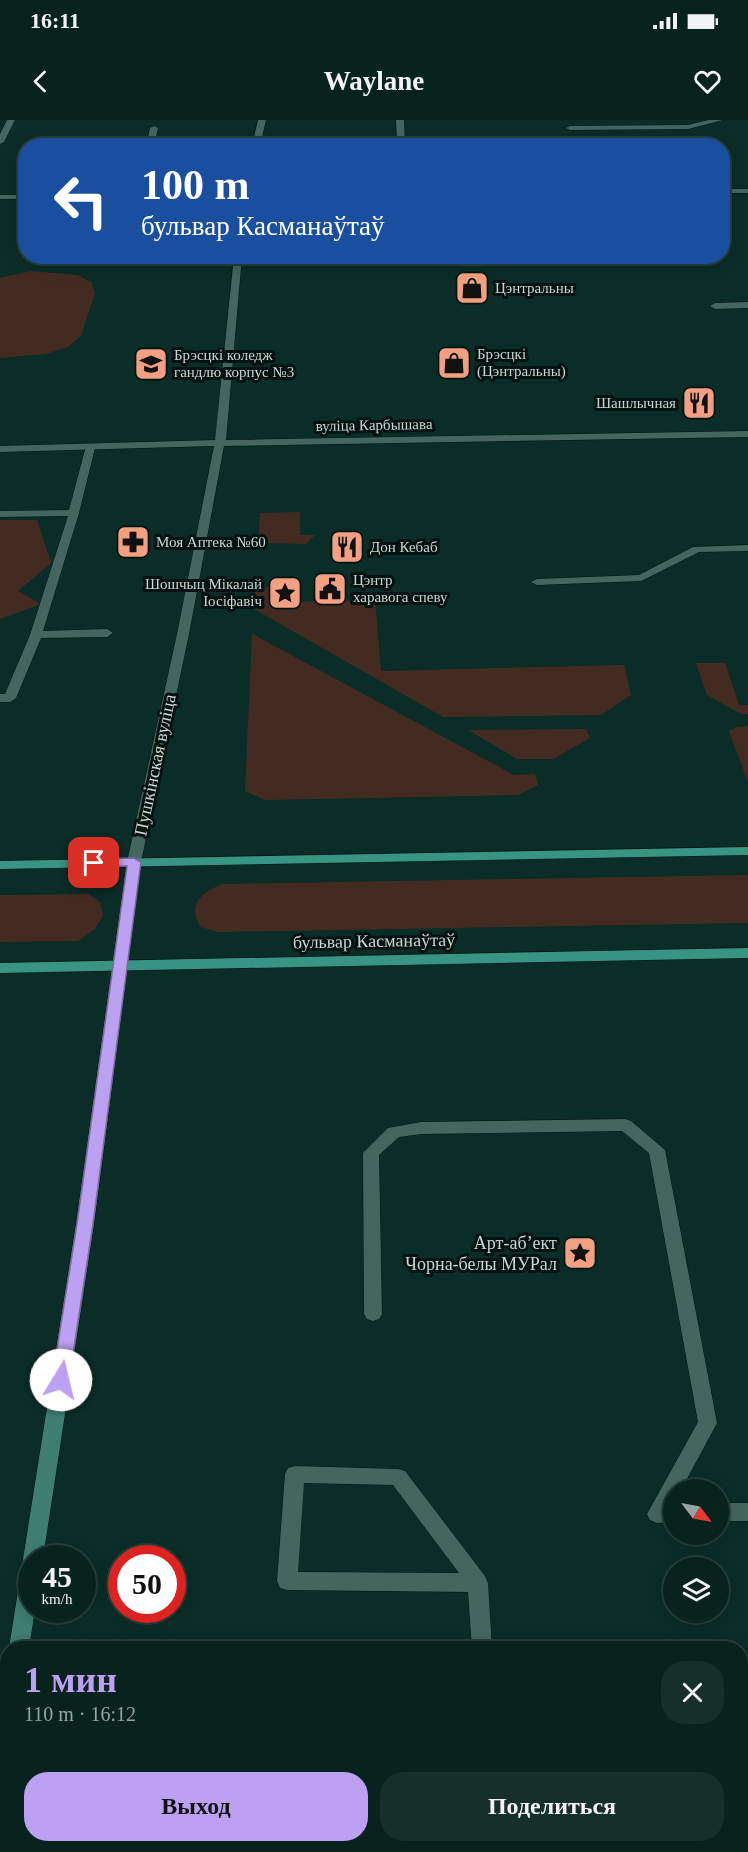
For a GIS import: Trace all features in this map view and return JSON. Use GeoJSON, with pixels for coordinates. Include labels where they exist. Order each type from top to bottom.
{"type":"FeatureCollection","features":[{"type":"Feature","properties":{"kind":"main road"},"geometry":{"type":"LineString","coordinates":[[0,865],[748,851]]}},
{"type":"Feature","properties":{"kind":"main road","name":"Пушкінская вуліца"},"geometry":{"type":"LineString","coordinates":[[35,1545],[85,1224],[134,862]]}},
{"type":"Feature","properties":{"kind":"main road","name":"бульвар Касманаўтаў"},"geometry":{"type":"LineString","coordinates":[[0,968],[748,953]]}},
{"type":"Feature","properties":{"kind":"main road"},"geometry":{"type":"LineString","coordinates":[[20,1641],[23,1623]]}},
{"type":"Feature","properties":{"kind":"street"},"geometry":{"type":"LineString","coordinates":[[0,120],[10,120],[0,142]]}},
{"type":"Feature","properties":{"kind":"street"},"geometry":{"type":"LineString","coordinates":[[258,138],[262,120]]}},
{"type":"Feature","properties":{"kind":"street"},"geometry":{"type":"LineString","coordinates":[[400,120],[401,138]]}},
{"type":"Feature","properties":{"kind":"street"},"geometry":{"type":"LineString","coordinates":[[570,128],[688,127],[719,120]]}},
{"type":"Feature","properties":{"kind":"street"},"geometry":{"type":"LineString","coordinates":[[152,138],[154,128]]}},
{"type":"Feature","properties":{"kind":"street"},"geometry":{"type":"LineString","coordinates":[[730,191],[748,191]]}},
{"type":"Feature","properties":{"kind":"street"},"geometry":{"type":"LineString","coordinates":[[0,197],[18,197]]}},
{"type":"Feature","properties":{"kind":"street","name":"Пушкінская вуліца"},"geometry":{"type":"LineString","coordinates":[[134,862],[183,634],[220,443],[237,264]]}},
{"type":"Feature","properties":{"kind":"street"},"geometry":{"type":"LineString","coordinates":[[715,306],[748,305]]}},
{"type":"Feature","properties":{"kind":"street","name":"вуліца Карбышава"},"geometry":{"type":"LineString","coordinates":[[0,449],[748,434]]}},
{"type":"Feature","properties":{"kind":"street"},"geometry":{"type":"LineString","coordinates":[[0,698],[10,698],[36,635],[74,513],[90,448]]}},
{"type":"Feature","properties":{"kind":"street"},"geometry":{"type":"LineString","coordinates":[[0,514],[74,513]]}},
{"type":"Feature","properties":{"kind":"street"},"geometry":{"type":"LineString","coordinates":[[537,582],[641,578],[697,549],[748,548]]}},
{"type":"Feature","properties":{"kind":"street"},"geometry":{"type":"LineString","coordinates":[[36,635],[107,633]]}},
{"type":"Feature","properties":{"kind":"street"},"geometry":{"type":"LineString","coordinates":[[373,1314],[371,1153],[394,1132],[421,1128],[625,1125],[657,1150],[708,1423],[677,1479]]}},
{"type":"Feature","properties":{"kind":"street"},"geometry":{"type":"LineString","coordinates":[[478,1583],[287,1581],[295,1474],[398,1476],[478,1583],[482,1641]]}},
{"type":"Feature","properties":{"kind":"street"},"geometry":{"type":"LineString","coordinates":[[663,1503],[657,1514],[663,1514]]}},
{"type":"Feature","properties":{"kind":"street"},"geometry":{"type":"LineString","coordinates":[[729,1512],[748,1512]]}},
{"type":"Feature","properties":{"kind":"shaded area"},"geometry":{"type":"Polygon","coordinates":[[[31,271],[77,275],[91,282],[95,293],[81,336],[68,347],[46,354],[0,358],[0,278],[31,271]]]}},
{"type":"Feature","properties":{"kind":"shaded area"},"geometry":{"type":"Polygon","coordinates":[[[300,512],[300,535],[315,535],[306,544],[258,543],[260,513],[300,512]]]}},
{"type":"Feature","properties":{"kind":"shaded area"},"geometry":{"type":"Polygon","coordinates":[[[0,520],[37,520],[51,563],[18,591],[41,604],[0,619],[0,520]]]}},
{"type":"Feature","properties":{"kind":"shaded area"},"geometry":{"type":"Polygon","coordinates":[[[285,584],[285,602],[375,600],[381,671],[624,665],[631,695],[601,715],[443,717],[254,609],[256,589],[285,584]]]}},
{"type":"Feature","properties":{"kind":"shaded area"},"geometry":{"type":"Polygon","coordinates":[[[252,634],[514,775],[535,774],[538,785],[518,795],[265,800],[245,791],[252,634]]]}},
{"type":"Feature","properties":{"kind":"shaded area"},"geometry":{"type":"Polygon","coordinates":[[[696,663],[725,663],[739,705],[748,705],[748,714],[741,714],[707,695],[696,663]]]}},
{"type":"Feature","properties":{"kind":"shaded area"},"geometry":{"type":"Polygon","coordinates":[[[748,726],[748,782],[729,731],[736,727],[748,726]]]}},
{"type":"Feature","properties":{"kind":"shaded area"},"geometry":{"type":"Polygon","coordinates":[[[586,729],[590,738],[553,759],[517,759],[468,730],[586,729]]]}},
{"type":"Feature","properties":{"kind":"shaded area"},"geometry":{"type":"Polygon","coordinates":[[[748,875],[748,923],[219,932],[200,927],[195,912],[198,900],[222,884],[748,875]]]}},
{"type":"Feature","properties":{"kind":"shaded area"},"geometry":{"type":"Polygon","coordinates":[[[88,894],[100,902],[103,915],[95,929],[78,941],[0,942],[0,895],[88,894]]]}},
{"type":"Feature","properties":{"kind":"place","name":"Цэнтральны"},"geometry":{"type":"Point","coordinates":[472,288]}},
{"type":"Feature","properties":{"kind":"place","name":"Брэсцкі (Цэнтральны)"},"geometry":{"type":"Point","coordinates":[454,363]}},
{"type":"Feature","properties":{"kind":"place","name":"Брэсцкі коледж гандлю корпус №3"},"geometry":{"type":"Point","coordinates":[151,364]}},
{"type":"Feature","properties":{"kind":"place","name":"Шашлычная"},"geometry":{"type":"Point","coordinates":[699,403]}},
{"type":"Feature","properties":{"kind":"place","name":"Моя Аптека №60"},"geometry":{"type":"Point","coordinates":[133,542]}},
{"type":"Feature","properties":{"kind":"place","name":"Дон Кебаб"},"geometry":{"type":"Point","coordinates":[347,547]}},
{"type":"Feature","properties":{"kind":"place","name":"Цэнтр харавога спеву"},"geometry":{"type":"Point","coordinates":[330,589]}},
{"type":"Feature","properties":{"kind":"place","name":"Шошчыц Мікалай Іосіфавіч"},"geometry":{"type":"Point","coordinates":[285,593]}},
{"type":"Feature","properties":{"kind":"place","name":"Арт-абʼект Чорна-белы МУРал"},"geometry":{"type":"Point","coordinates":[580,1253]}},
{"type":"Feature","properties":{"kind":"route"},"geometry":{"type":"LineString","coordinates":[[61,1380],[85,1224],[134,862],[94,863]]}}]}
